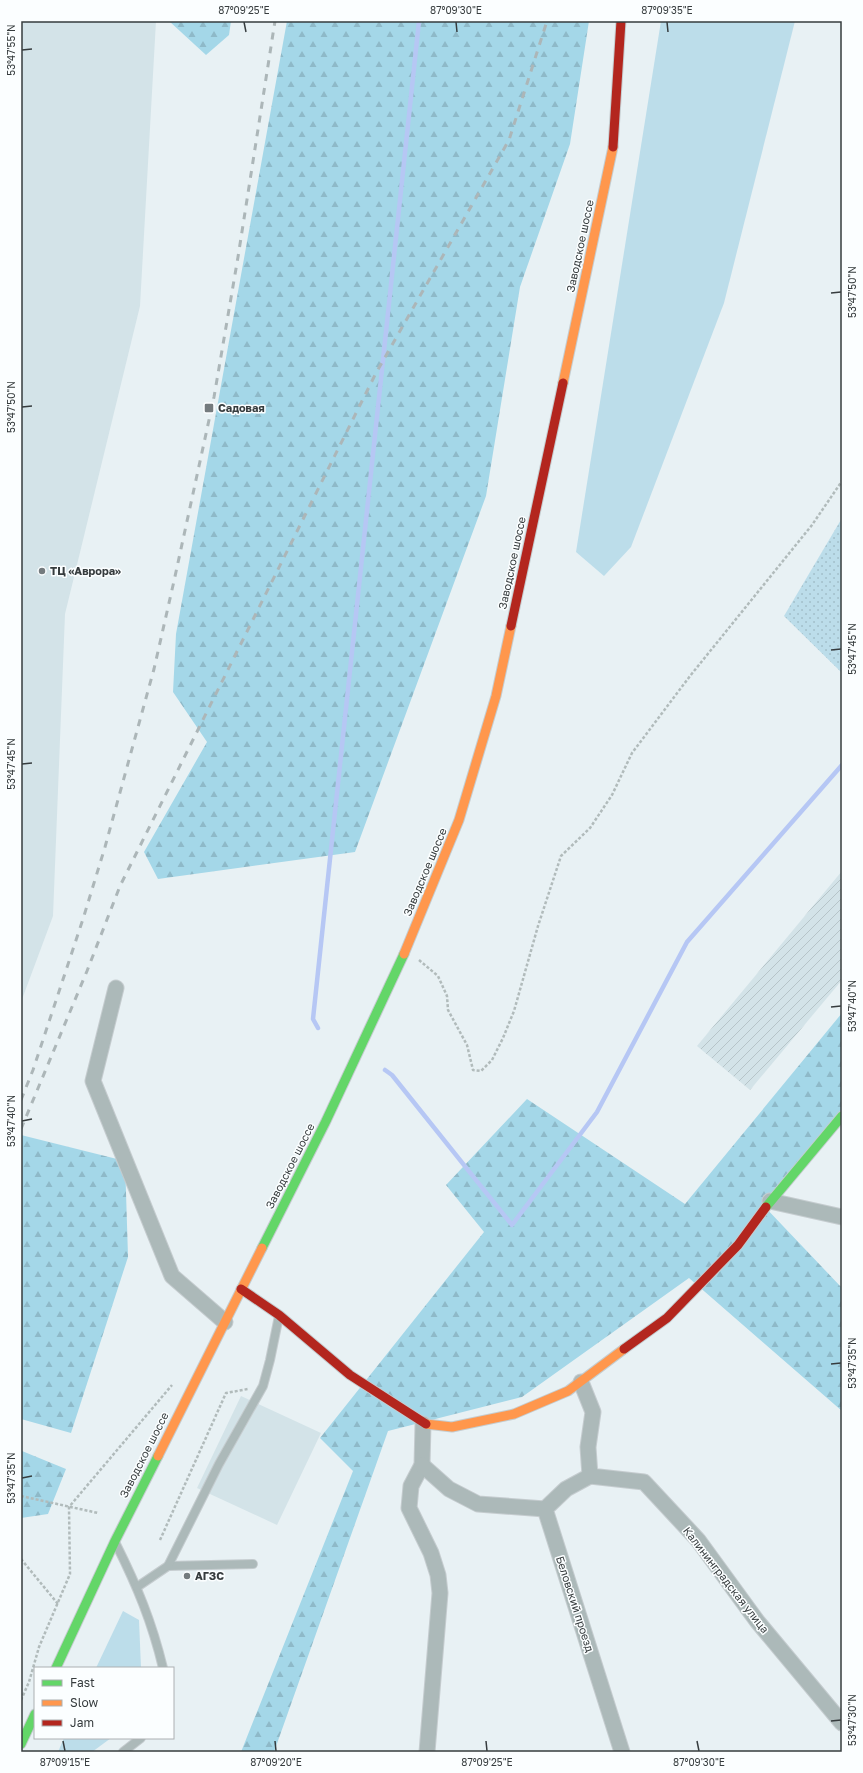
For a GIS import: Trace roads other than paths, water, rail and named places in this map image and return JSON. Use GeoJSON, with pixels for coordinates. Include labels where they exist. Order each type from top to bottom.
{"type":"FeatureCollection","features":[{"type":"Feature","properties":{"kind":"main road","name":"Заводское шоссе"},"geometry":{"type":"LineString","coordinates":[[56,1667],[115,1540],[326,1122],[404,953],[459,820],[496,696],[612,150],[621,21]]}},
{"type":"Feature","properties":{"kind":"main road"},"geometry":{"type":"LineString","coordinates":[[241,1289],[279,1315],[350,1375],[424,1424],[452,1426],[514,1414],[568,1391],[667,1318],[738,1245],[770,1201],[842,1116]]}},
{"type":"Feature","properties":{"kind":"main road"},"geometry":{"type":"LineString","coordinates":[[21,1744],[34,1716]]}},
{"type":"Feature","properties":{"kind":"street"},"geometry":{"type":"LineString","coordinates":[[116,988],[93,1081],[172,1276],[225,1322]]}},
{"type":"Feature","properties":{"kind":"street"},"geometry":{"type":"LineString","coordinates":[[770,1201],[842,1217]]}},
{"type":"Feature","properties":{"kind":"street"},"geometry":{"type":"LineString","coordinates":[[422,1465],[449,1489],[478,1504],[545,1509],[566,1489],[590,1476],[588,1447],[593,1412],[581,1382]]}},
{"type":"Feature","properties":{"kind":"street"},"geometry":{"type":"LineString","coordinates":[[424,1424],[422,1465],[411,1486],[409,1508],[431,1553],[438,1574],[440,1592],[427,1752]]}},
{"type":"Feature","properties":{"kind":"street","name":"Калининградская улица"},"geometry":{"type":"LineString","coordinates":[[590,1476],[644,1482],[698,1540],[757,1621],[842,1723]]}},
{"type":"Feature","properties":{"kind":"street","name":"Беловский проезд"},"geometry":{"type":"LineString","coordinates":[[545,1509],[622,1752]]}},
{"type":"Feature","properties":{"kind":"lane"},"geometry":{"type":"LineString","coordinates":[[137,1587],[168,1566],[218,1464],[263,1386],[279,1315]]}},
{"type":"Feature","properties":{"kind":"lane"},"geometry":{"type":"LineString","coordinates":[[115,1540],[137,1587],[154,1633],[163,1667]]}},
{"type":"Feature","properties":{"kind":"lane"},"geometry":{"type":"LineString","coordinates":[[168,1566],[253,1564]]}},
{"type":"Feature","properties":{"kind":"lane"},"geometry":{"type":"LineString","coordinates":[[123,1752],[140,1739]]}},
{"type":"Feature","properties":{"kind":"waterway"},"geometry":{"type":"LineString","coordinates":[[318,1028],[313,1019],[419,21]]}},
{"type":"Feature","properties":{"kind":"waterway"},"geometry":{"type":"LineString","coordinates":[[385,1070],[392,1075],[512,1225],[597,1112],[687,942],[842,765]]}},
{"type":"Feature","properties":{"kind":"railway"},"geometry":{"type":"LineString","coordinates":[[21,1100],[33,1070],[83,919],[105,847],[154,669],[214,397],[238,257],[275,21]]}},
{"type":"Feature","properties":{"kind":"railway"},"geometry":{"type":"LineString","coordinates":[[21,1129],[87,971],[120,886],[376,373],[509,140],[547,21]]}},
{"type":"Feature","properties":{"kind":"place","name":"Садовая"},"geometry":{"type":"Point","coordinates":[209,408]}},
{"type":"Feature","properties":{"kind":"place","name":"ТЦ «Аврора»"},"geometry":{"type":"Point","coordinates":[42,571]}},
{"type":"Feature","properties":{"kind":"place","name":"АГЗС"},"geometry":{"type":"Point","coordinates":[187,1576]}}]}
